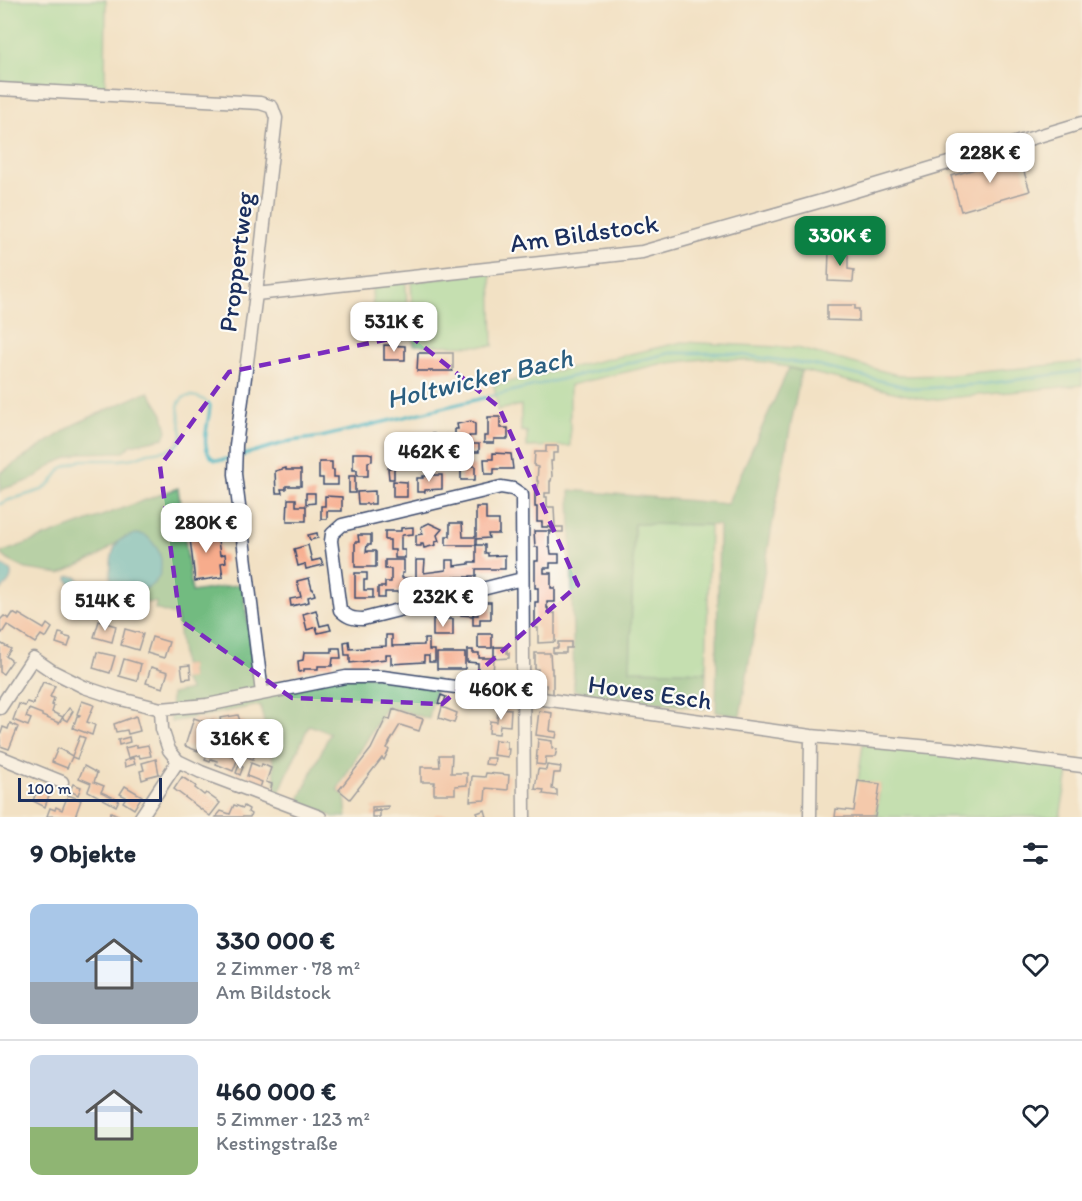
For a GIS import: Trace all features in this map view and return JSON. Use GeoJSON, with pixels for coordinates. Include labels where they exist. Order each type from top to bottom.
{"type":"FeatureCollection","features":[{"type":"Feature","properties":{"kind":"street","name":"Proppertweg"},"geometry":{"type":"LineString","coordinates":[[0,89],[260,103],[272,107],[276,118],[236,444],[235,474],[262,693]]}},
{"type":"Feature","properties":{"kind":"street","name":"Am Bildstock"},"geometry":{"type":"LineString","coordinates":[[256,294],[642,252],[1082,123]]}},
{"type":"Feature","properties":{"kind":"street"},"geometry":{"type":"LineString","coordinates":[[522,579],[363,619],[352,619],[340,609],[332,534],[342,525],[501,487],[513,489],[522,495],[524,817]]}},
{"type":"Feature","properties":{"kind":"street","name":"Hoves Esch"},"geometry":{"type":"LineString","coordinates":[[0,708],[33,658],[52,671],[84,687],[161,709],[207,705],[346,677],[383,677],[811,736],[952,749],[1082,766]]}},
{"type":"Feature","properties":{"kind":"street"},"geometry":{"type":"LineString","coordinates":[[161,709],[162,729],[169,750],[178,761],[315,816]]}},
{"type":"Feature","properties":{"kind":"street"},"geometry":{"type":"LineString","coordinates":[[810,817],[811,736]]}},
{"type":"Feature","properties":{"kind":"street"},"geometry":{"type":"LineString","coordinates":[[0,758],[62,782]]}},
{"type":"Feature","properties":{"kind":"street"},"geometry":{"type":"LineString","coordinates":[[141,817],[178,761]]}},
{"type":"Feature","properties":{"kind":"highlighted area"},"geometry":{"type":"Polygon","coordinates":[[[409,335],[499,407],[578,585],[442,704],[292,698],[180,620],[160,466],[229,372],[409,335]]]}},
{"type":"Feature","properties":{"kind":"green space"},"geometry":{"type":"Polygon","coordinates":[[[0,0],[106,0],[105,87],[0,82],[2,53],[0,53],[0,0]]]}},
{"type":"Feature","properties":{"kind":"green space"},"geometry":{"type":"Polygon","coordinates":[[[491,270],[493,346],[414,345],[411,282],[491,270]]]}},
{"type":"Feature","properties":{"kind":"green space"},"geometry":{"type":"Polygon","coordinates":[[[402,279],[406,284],[408,338],[374,338],[372,286],[402,279]]]}},
{"type":"Feature","properties":{"kind":"green space"},"geometry":{"type":"Polygon","coordinates":[[[682,342],[797,348],[901,376],[951,375],[1082,362],[1082,385],[928,400],[766,362],[712,358],[660,364],[570,385],[570,446],[527,447],[527,432],[521,431],[521,405],[498,410],[494,385],[682,342]]]}},
{"type":"Feature","properties":{"kind":"green space"},"geometry":{"type":"Polygon","coordinates":[[[789,368],[801,371],[740,716],[716,712],[719,525],[634,524],[630,670],[706,672],[705,709],[574,691],[570,490],[727,504],[789,368]]]}},
{"type":"Feature","properties":{"kind":"green space"},"geometry":{"type":"Polygon","coordinates":[[[149,392],[163,414],[167,431],[164,438],[131,445],[123,452],[82,453],[55,463],[31,480],[0,492],[0,473],[75,424],[149,392]]]}},
{"type":"Feature","properties":{"kind":"green space"},"geometry":{"type":"Polygon","coordinates":[[[178,488],[192,592],[242,584],[258,690],[300,680],[341,674],[437,680],[429,719],[387,706],[337,790],[345,796],[347,817],[334,817],[298,802],[330,733],[309,725],[277,797],[273,761],[260,705],[171,722],[171,694],[190,690],[183,680],[191,678],[190,665],[183,665],[177,616],[155,609],[156,602],[128,604],[94,595],[98,591],[95,591],[95,588],[114,591],[140,590],[125,537],[97,557],[60,574],[26,569],[0,553],[178,488]]]}},
{"type":"Feature","properties":{"kind":"green space"},"geometry":{"type":"Polygon","coordinates":[[[634,524],[710,525],[706,672],[630,670],[634,524]]]}},
{"type":"Feature","properties":{"kind":"green space"},"geometry":{"type":"Polygon","coordinates":[[[863,744],[1069,768],[1060,817],[881,817],[876,814],[880,785],[858,781],[863,744]]]}},
{"type":"Feature","properties":{"kind":"water"},"geometry":{"type":"Polygon","coordinates":[[[136,534],[147,536],[157,548],[161,561],[160,573],[153,584],[147,588],[114,591],[110,575],[114,549],[120,541],[136,534]]]}},
{"type":"Feature","properties":{"kind":"water"},"geometry":{"type":"Polygon","coordinates":[[[0,564],[9,570],[11,576],[8,584],[0,591],[0,564]]]}},
{"type":"Feature","properties":{"kind":"water"},"geometry":{"type":"Polygon","coordinates":[[[71,576],[77,577],[92,591],[89,609],[83,611],[78,606],[77,594],[68,580],[71,576]]]}},
{"type":"Feature","properties":{"kind":"building"},"geometry":{"type":"Polygon","coordinates":[[[1019,156],[1030,191],[961,211],[951,176],[1019,156]]]}},
{"type":"Feature","properties":{"kind":"building"},"geometry":{"type":"Polygon","coordinates":[[[829,250],[848,250],[848,269],[854,270],[853,282],[828,281],[829,250]]]}},
{"type":"Feature","properties":{"kind":"building"},"geometry":{"type":"Polygon","coordinates":[[[827,305],[855,305],[855,309],[859,309],[859,321],[827,320],[827,305]]]}},
{"type":"Feature","properties":{"kind":"building"},"geometry":{"type":"Polygon","coordinates":[[[384,345],[405,346],[405,360],[384,360],[384,345]]]}},
{"type":"Feature","properties":{"kind":"building"},"geometry":{"type":"Polygon","coordinates":[[[418,353],[453,353],[453,371],[417,371],[418,353]]]}},
{"type":"Feature","properties":{"kind":"building"},"geometry":{"type":"Polygon","coordinates":[[[488,417],[500,417],[500,428],[508,428],[508,439],[494,439],[494,443],[484,443],[484,436],[488,436],[488,417]]]}},
{"type":"Feature","properties":{"kind":"building"},"geometry":{"type":"Polygon","coordinates":[[[471,421],[475,424],[475,436],[469,436],[470,444],[479,444],[479,452],[463,452],[463,445],[455,445],[455,429],[458,429],[457,424],[471,421]]]}},
{"type":"Feature","properties":{"kind":"building"},"geometry":{"type":"Polygon","coordinates":[[[427,434],[434,434],[433,455],[440,454],[440,460],[426,460],[426,453],[421,453],[421,436],[427,436],[427,434]]]}},
{"type":"Feature","properties":{"kind":"building"},"geometry":{"type":"Polygon","coordinates":[[[387,446],[400,446],[401,461],[405,461],[405,468],[394,468],[394,479],[389,479],[388,468],[391,468],[391,461],[387,461],[387,446]]]}},
{"type":"Feature","properties":{"kind":"building"},"geometry":{"type":"Polygon","coordinates":[[[546,446],[558,446],[558,453],[553,453],[553,461],[551,461],[550,493],[545,493],[545,497],[547,497],[547,507],[554,507],[555,527],[563,527],[563,532],[551,532],[551,527],[542,527],[542,522],[537,522],[535,487],[538,487],[538,467],[534,466],[535,452],[546,452],[546,446]]]}},
{"type":"Feature","properties":{"kind":"building"},"geometry":{"type":"Polygon","coordinates":[[[456,452],[462,452],[462,462],[456,462],[456,452]]]}},
{"type":"Feature","properties":{"kind":"building"},"geometry":{"type":"Polygon","coordinates":[[[353,453],[372,454],[372,461],[368,462],[368,476],[357,476],[357,470],[353,470],[353,453]]]}},
{"type":"Feature","properties":{"kind":"building"},"geometry":{"type":"Polygon","coordinates":[[[493,453],[511,454],[513,469],[494,469],[494,474],[485,474],[484,459],[493,459],[493,453]]]}},
{"type":"Feature","properties":{"kind":"building"},"geometry":{"type":"Polygon","coordinates":[[[319,462],[332,462],[334,477],[338,477],[338,485],[323,485],[323,478],[319,478],[319,462]]]}},
{"type":"Feature","properties":{"kind":"building"},"geometry":{"type":"Polygon","coordinates":[[[461,466],[475,466],[475,480],[461,480],[461,466]]]}},
{"type":"Feature","properties":{"kind":"building"},"geometry":{"type":"Polygon","coordinates":[[[286,468],[286,470],[301,470],[301,486],[286,486],[286,489],[281,489],[282,493],[276,493],[275,471],[286,468]]]}},
{"type":"Feature","properties":{"kind":"building"},"geometry":{"type":"Polygon","coordinates":[[[442,475],[442,489],[417,492],[417,478],[442,475]]]}},
{"type":"Feature","properties":{"kind":"building"},"geometry":{"type":"Polygon","coordinates":[[[349,476],[355,476],[355,493],[349,493],[349,476]]]}},
{"type":"Feature","properties":{"kind":"building"},"geometry":{"type":"Polygon","coordinates":[[[393,481],[407,482],[407,497],[393,497],[393,481]]]}},
{"type":"Feature","properties":{"kind":"building"},"geometry":{"type":"Polygon","coordinates":[[[375,491],[375,504],[358,504],[357,492],[375,491]]]}},
{"type":"Feature","properties":{"kind":"building"},"geometry":{"type":"Polygon","coordinates":[[[306,493],[315,493],[315,503],[306,504],[306,493]]]}},
{"type":"Feature","properties":{"kind":"building"},"geometry":{"type":"Polygon","coordinates":[[[325,496],[342,497],[342,511],[327,511],[327,519],[321,519],[321,506],[325,506],[325,496]]]}},
{"type":"Feature","properties":{"kind":"building"},"geometry":{"type":"Polygon","coordinates":[[[288,499],[296,499],[296,506],[306,506],[306,521],[287,521],[288,499]]]}},
{"type":"Feature","properties":{"kind":"building"},"geometry":{"type":"Polygon","coordinates":[[[476,507],[486,507],[486,520],[499,520],[499,534],[488,534],[489,538],[476,539],[476,545],[446,545],[446,536],[450,536],[450,523],[462,523],[463,537],[476,537],[476,507]]]}},
{"type":"Feature","properties":{"kind":"building"},"geometry":{"type":"Polygon","coordinates":[[[429,523],[442,529],[437,535],[439,541],[435,542],[436,545],[424,548],[423,544],[416,546],[416,535],[423,534],[421,527],[429,523]]]}},
{"type":"Feature","properties":{"kind":"building"},"geometry":{"type":"Polygon","coordinates":[[[216,526],[220,555],[225,554],[226,562],[221,563],[223,577],[195,581],[189,530],[216,526]]]}},
{"type":"Feature","properties":{"kind":"building"},"geometry":{"type":"Polygon","coordinates":[[[413,527],[413,534],[401,537],[401,550],[405,550],[405,558],[395,558],[395,550],[390,550],[390,540],[385,540],[385,531],[401,531],[401,528],[413,527]]]}},
{"type":"Feature","properties":{"kind":"building"},"geometry":{"type":"Polygon","coordinates":[[[534,531],[549,531],[551,554],[559,554],[559,563],[550,563],[550,568],[544,568],[544,573],[551,573],[551,588],[555,588],[555,602],[547,602],[547,608],[548,613],[555,613],[555,642],[538,643],[538,628],[535,628],[535,602],[538,602],[538,588],[535,588],[535,561],[538,561],[538,547],[535,547],[534,531]]]}},
{"type":"Feature","properties":{"kind":"building"},"geometry":{"type":"Polygon","coordinates":[[[317,533],[318,538],[310,540],[308,535],[317,533]]]}},
{"type":"Feature","properties":{"kind":"building"},"geometry":{"type":"Polygon","coordinates":[[[358,535],[371,535],[371,545],[367,545],[366,552],[376,552],[376,567],[355,567],[355,542],[359,542],[358,535]]]}},
{"type":"Feature","properties":{"kind":"building"},"geometry":{"type":"Polygon","coordinates":[[[308,545],[312,561],[321,559],[323,565],[306,569],[305,564],[298,566],[294,549],[308,545]]]}},
{"type":"Feature","properties":{"kind":"building"},"geometry":{"type":"Polygon","coordinates":[[[476,545],[485,545],[485,553],[488,553],[488,556],[505,555],[505,569],[476,569],[476,576],[446,577],[446,583],[442,585],[426,585],[426,582],[416,584],[416,560],[425,560],[424,573],[446,570],[446,560],[454,560],[454,566],[476,562],[476,545]]]}},
{"type":"Feature","properties":{"kind":"building"},"geometry":{"type":"Polygon","coordinates":[[[385,560],[404,560],[402,578],[414,578],[415,592],[385,592],[385,598],[378,598],[378,587],[385,587],[385,582],[391,582],[391,569],[385,569],[385,560]]]}},
{"type":"Feature","properties":{"kind":"building"},"geometry":{"type":"Polygon","coordinates":[[[355,573],[367,573],[364,590],[373,590],[373,598],[355,598],[355,573]]]}},
{"type":"Feature","properties":{"kind":"building"},"geometry":{"type":"Polygon","coordinates":[[[309,578],[315,595],[308,597],[309,602],[291,606],[290,599],[301,597],[297,581],[309,578]]]}},
{"type":"Feature","properties":{"kind":"building"},"geometry":{"type":"Polygon","coordinates":[[[478,602],[491,602],[491,619],[480,619],[480,625],[473,625],[473,615],[478,615],[478,602]]]}},
{"type":"Feature","properties":{"kind":"building"},"geometry":{"type":"Polygon","coordinates":[[[461,606],[473,606],[473,616],[461,615],[461,606]]]}},
{"type":"Feature","properties":{"kind":"building"},"geometry":{"type":"Polygon","coordinates":[[[316,610],[320,626],[329,624],[331,630],[318,633],[316,627],[307,630],[303,614],[316,610]]]}},
{"type":"Feature","properties":{"kind":"building"},"geometry":{"type":"Polygon","coordinates":[[[13,613],[18,616],[19,614],[44,629],[47,624],[52,628],[46,638],[41,635],[35,643],[7,625],[2,633],[0,620],[4,616],[9,619],[13,613]]]}},
{"type":"Feature","properties":{"kind":"building"},"geometry":{"type":"Polygon","coordinates":[[[433,619],[453,619],[453,636],[433,636],[433,619]]]}},
{"type":"Feature","properties":{"kind":"building"},"geometry":{"type":"Polygon","coordinates":[[[99,621],[116,626],[112,642],[94,637],[99,621]]]}},
{"type":"Feature","properties":{"kind":"building"},"geometry":{"type":"Polygon","coordinates":[[[125,629],[143,634],[138,650],[121,645],[125,629]]]}},
{"type":"Feature","properties":{"kind":"building"},"geometry":{"type":"Polygon","coordinates":[[[59,633],[71,638],[68,647],[56,643],[59,633]]]}},
{"type":"Feature","properties":{"kind":"building"},"geometry":{"type":"Polygon","coordinates":[[[478,634],[492,634],[492,648],[478,648],[478,634]]]}},
{"type":"Feature","properties":{"kind":"building"},"geometry":{"type":"Polygon","coordinates":[[[386,635],[392,635],[392,646],[424,645],[424,639],[429,639],[429,650],[435,650],[435,662],[429,662],[429,656],[424,656],[424,662],[391,664],[391,655],[386,655],[386,659],[350,663],[350,655],[345,655],[344,642],[349,641],[350,649],[386,646],[386,635]]]}},
{"type":"Feature","properties":{"kind":"building"},"geometry":{"type":"Polygon","coordinates":[[[152,637],[169,642],[164,658],[147,653],[152,637]]]}},
{"type":"Feature","properties":{"kind":"building"},"geometry":{"type":"Polygon","coordinates":[[[558,642],[571,642],[571,648],[566,648],[566,653],[553,653],[553,648],[558,648],[558,642]]]}},
{"type":"Feature","properties":{"kind":"building"},"geometry":{"type":"Polygon","coordinates":[[[0,643],[11,649],[6,656],[12,661],[3,674],[0,672],[0,643]]]}},
{"type":"Feature","properties":{"kind":"building"},"geometry":{"type":"Polygon","coordinates":[[[494,647],[507,647],[509,658],[496,659],[494,647]]]}},
{"type":"Feature","properties":{"kind":"building"},"geometry":{"type":"Polygon","coordinates":[[[332,648],[340,648],[341,658],[333,658],[332,666],[318,666],[318,669],[304,669],[299,672],[298,661],[303,660],[304,652],[332,652],[332,648]]]}},
{"type":"Feature","properties":{"kind":"building"},"geometry":{"type":"Polygon","coordinates":[[[467,650],[479,653],[479,658],[494,658],[493,676],[478,676],[478,663],[467,662],[467,650]]]}},
{"type":"Feature","properties":{"kind":"building"},"geometry":{"type":"Polygon","coordinates":[[[97,652],[115,656],[110,673],[93,668],[97,652]]]}},
{"type":"Feature","properties":{"kind":"building"},"geometry":{"type":"Polygon","coordinates":[[[437,653],[465,653],[465,669],[437,669],[437,653]]]}},
{"type":"Feature","properties":{"kind":"building"},"geometry":{"type":"Polygon","coordinates":[[[535,653],[550,653],[553,695],[546,694],[546,685],[538,685],[535,653]]]}},
{"type":"Feature","properties":{"kind":"building"},"geometry":{"type":"Polygon","coordinates":[[[124,659],[141,664],[137,681],[119,676],[124,659]]]}},
{"type":"Feature","properties":{"kind":"building"},"geometry":{"type":"Polygon","coordinates":[[[190,665],[191,678],[183,679],[181,666],[190,665]]]}},
{"type":"Feature","properties":{"kind":"building"},"geometry":{"type":"Polygon","coordinates":[[[151,667],[168,672],[163,688],[146,683],[151,667]]]}},
{"type":"Feature","properties":{"kind":"building"},"geometry":{"type":"Polygon","coordinates":[[[43,682],[55,686],[50,697],[54,698],[52,712],[63,717],[59,723],[29,709],[26,717],[31,719],[28,726],[13,720],[19,704],[25,706],[27,702],[33,704],[43,682]]]}},
{"type":"Feature","properties":{"kind":"building"},"geometry":{"type":"Polygon","coordinates":[[[441,695],[446,697],[443,705],[438,704],[441,695]]]}},
{"type":"Feature","properties":{"kind":"building"},"geometry":{"type":"Polygon","coordinates":[[[82,701],[94,705],[87,722],[95,725],[92,735],[73,728],[77,716],[80,715],[77,714],[82,701]]]}},
{"type":"Feature","properties":{"kind":"building"},"geometry":{"type":"Polygon","coordinates":[[[442,707],[457,713],[454,723],[439,718],[442,707]]]}},
{"type":"Feature","properties":{"kind":"building"},"geometry":{"type":"Polygon","coordinates":[[[69,708],[73,711],[67,721],[62,718],[69,708]]]}},
{"type":"Feature","properties":{"kind":"building"},"geometry":{"type":"Polygon","coordinates":[[[498,708],[511,709],[510,726],[500,725],[499,734],[489,733],[490,721],[497,722],[498,708]]]}},
{"type":"Feature","properties":{"kind":"building"},"geometry":{"type":"Polygon","coordinates":[[[393,709],[423,719],[419,731],[400,725],[389,743],[387,748],[389,750],[384,760],[382,758],[350,799],[339,790],[371,749],[386,718],[390,720],[393,709]]]}},
{"type":"Feature","properties":{"kind":"building"},"geometry":{"type":"Polygon","coordinates":[[[539,711],[552,713],[550,731],[557,732],[556,738],[536,735],[539,711]]]}},
{"type":"Feature","properties":{"kind":"building"},"geometry":{"type":"Polygon","coordinates":[[[238,715],[246,727],[226,733],[228,741],[217,740],[215,731],[209,733],[205,731],[198,751],[185,746],[194,718],[208,723],[213,720],[215,730],[222,729],[220,718],[238,715]]]}},
{"type":"Feature","properties":{"kind":"building"},"geometry":{"type":"Polygon","coordinates":[[[136,716],[140,731],[128,734],[127,730],[116,732],[114,724],[136,716]]]}},
{"type":"Feature","properties":{"kind":"building"},"geometry":{"type":"Polygon","coordinates":[[[10,723],[18,727],[9,749],[0,746],[0,736],[3,727],[8,729],[10,723]]]}},
{"type":"Feature","properties":{"kind":"building"},"geometry":{"type":"Polygon","coordinates":[[[80,736],[85,738],[77,759],[72,757],[67,768],[52,762],[58,748],[72,756],[80,736]]]}},
{"type":"Feature","properties":{"kind":"building"},"geometry":{"type":"Polygon","coordinates":[[[129,737],[130,742],[119,745],[118,740],[129,737]]]}},
{"type":"Feature","properties":{"kind":"building"},"geometry":{"type":"Polygon","coordinates":[[[538,739],[552,741],[552,748],[557,749],[555,757],[546,757],[545,765],[536,764],[538,739]]]}},
{"type":"Feature","properties":{"kind":"building"},"geometry":{"type":"Polygon","coordinates":[[[495,740],[507,741],[508,757],[493,755],[495,740]]]}},
{"type":"Feature","properties":{"kind":"building"},"geometry":{"type":"Polygon","coordinates":[[[137,745],[137,747],[148,745],[151,756],[140,758],[139,755],[128,758],[125,748],[137,745]]]}},
{"type":"Feature","properties":{"kind":"building"},"geometry":{"type":"Polygon","coordinates":[[[223,746],[229,749],[227,754],[238,758],[233,771],[216,764],[217,761],[205,760],[209,750],[214,749],[221,752],[223,746]]]}},
{"type":"Feature","properties":{"kind":"building"},"geometry":{"type":"Polygon","coordinates":[[[250,746],[257,749],[253,759],[247,757],[250,746]]]}},
{"type":"Feature","properties":{"kind":"building"},"geometry":{"type":"Polygon","coordinates":[[[439,755],[452,755],[451,773],[467,773],[467,785],[455,786],[455,794],[434,794],[435,782],[421,782],[421,767],[440,767],[439,755]]]}},
{"type":"Feature","properties":{"kind":"building"},"geometry":{"type":"Polygon","coordinates":[[[133,758],[135,764],[125,767],[124,761],[133,758]]]}},
{"type":"Feature","properties":{"kind":"building"},"geometry":{"type":"Polygon","coordinates":[[[486,758],[495,758],[494,765],[485,764],[486,758]]]}},
{"type":"Feature","properties":{"kind":"building"},"geometry":{"type":"Polygon","coordinates":[[[156,759],[159,774],[142,780],[140,771],[144,770],[142,763],[156,759]]]}},
{"type":"Feature","properties":{"kind":"building"},"geometry":{"type":"Polygon","coordinates":[[[251,763],[271,768],[266,782],[272,784],[270,792],[260,788],[262,782],[247,776],[251,763]]]}},
{"type":"Feature","properties":{"kind":"building"},"geometry":{"type":"Polygon","coordinates":[[[239,765],[243,767],[240,775],[236,773],[239,765]]]}},
{"type":"Feature","properties":{"kind":"building"},"geometry":{"type":"Polygon","coordinates":[[[547,765],[561,767],[560,773],[554,773],[552,789],[557,790],[557,796],[543,794],[544,790],[535,789],[538,769],[546,770],[547,765]]]}},
{"type":"Feature","properties":{"kind":"building"},"geometry":{"type":"Polygon","coordinates":[[[84,766],[97,773],[94,782],[104,786],[101,792],[119,800],[116,806],[88,791],[91,783],[79,778],[84,766]]]}},
{"type":"Feature","properties":{"kind":"building"},"geometry":{"type":"Polygon","coordinates":[[[486,773],[509,775],[508,790],[486,788],[485,800],[470,801],[472,776],[485,777],[486,773]]]}},
{"type":"Feature","properties":{"kind":"building"},"geometry":{"type":"Polygon","coordinates":[[[182,777],[196,786],[195,788],[204,795],[206,793],[220,803],[210,816],[174,789],[182,777]]]}},
{"type":"Feature","properties":{"kind":"building"},"geometry":{"type":"Polygon","coordinates":[[[858,781],[880,784],[875,817],[835,817],[836,809],[854,811],[858,781]]]}},
{"type":"Feature","properties":{"kind":"building"},"geometry":{"type":"Polygon","coordinates":[[[73,784],[81,787],[78,795],[70,791],[73,784]]]}},
{"type":"Feature","properties":{"kind":"building"},"geometry":{"type":"Polygon","coordinates":[[[125,786],[142,796],[134,809],[123,802],[126,797],[120,794],[125,786]]]}},
{"type":"Feature","properties":{"kind":"building"},"geometry":{"type":"Polygon","coordinates":[[[38,787],[50,792],[45,807],[33,801],[38,787]]]}},
{"type":"Feature","properties":{"kind":"building"},"geometry":{"type":"Polygon","coordinates":[[[68,795],[81,800],[75,817],[47,816],[50,808],[55,810],[56,807],[62,810],[68,795]]]}},
{"type":"Feature","properties":{"kind":"building"},"geometry":{"type":"Polygon","coordinates":[[[234,805],[249,809],[250,817],[216,817],[221,811],[230,814],[234,805]]]}},
{"type":"Feature","properties":{"kind":"building"},"geometry":{"type":"Polygon","coordinates":[[[388,806],[386,810],[372,810],[372,807],[388,806]]]}},
{"type":"Feature","properties":{"kind":"building"},"geometry":{"type":"Polygon","coordinates":[[[485,810],[487,817],[479,817],[477,813],[485,810]]]}},
{"type":"Feature","properties":{"kind":"building"},"geometry":{"type":"Polygon","coordinates":[[[380,811],[380,817],[372,817],[372,812],[380,811]]]}},
{"type":"Feature","properties":{"kind":"building"},"geometry":{"type":"Polygon","coordinates":[[[111,812],[122,817],[108,817],[111,812]]]}},
{"type":"Feature","properties":{"kind":"building"},"geometry":{"type":"Polygon","coordinates":[[[435,814],[454,815],[454,817],[435,817],[435,814]]]}},
{"type":"Feature","properties":{"kind":"waterway","name":"Holtwicker Bach"},"geometry":{"type":"LineString","coordinates":[[239,456],[291,441],[321,437],[670,353],[728,353],[814,365],[916,389],[984,384],[1082,371]]}},
{"type":"Feature","properties":{"kind":"waterway","name":"Holtwicker Bach"},"geometry":{"type":"LineString","coordinates":[[0,504],[42,490],[51,483],[62,468],[82,460],[134,458],[174,447],[182,436],[178,406],[180,401],[188,396],[202,399],[210,405],[206,435],[210,455],[215,460],[233,457]]}}]}
